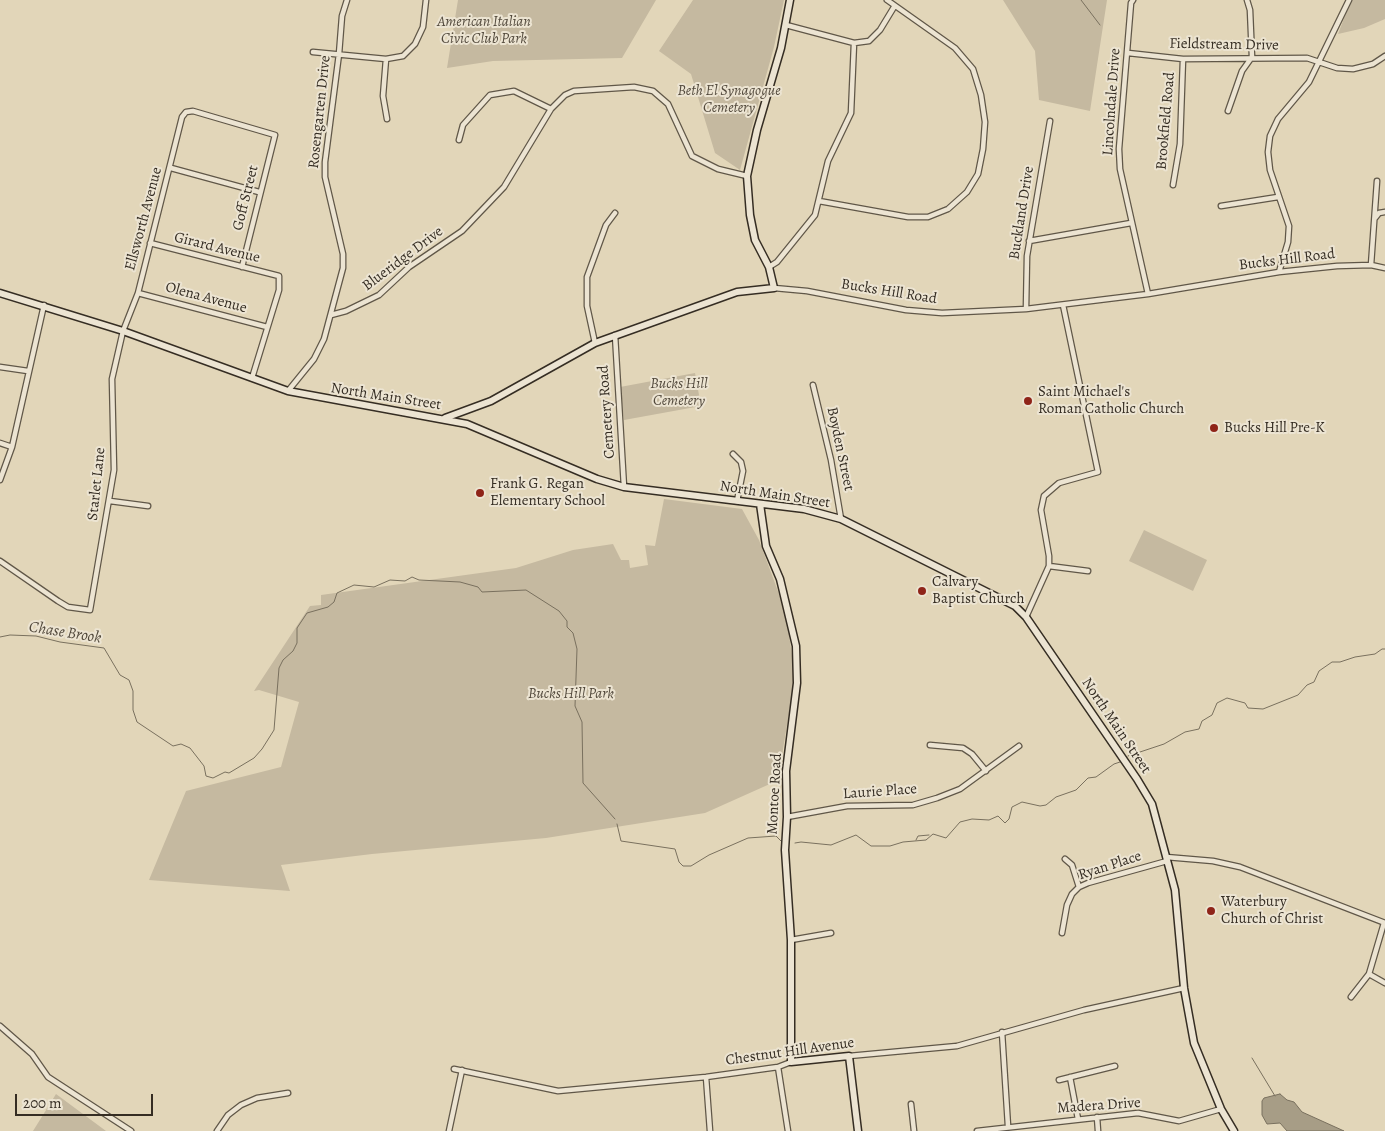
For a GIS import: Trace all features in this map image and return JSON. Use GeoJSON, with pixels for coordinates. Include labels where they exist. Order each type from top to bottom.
{"type":"FeatureCollection","features":[{"type":"Feature","properties":{"kind":"main road"},"geometry":{"type":"LineString","coordinates":[[774,288],[769,267],[755,240],[750,215],[747,176],[757,130],[786,25],[790,0]]}},
{"type":"Feature","properties":{"kind":"main road","name":"Bucks Hill Road"},"geometry":{"type":"LineString","coordinates":[[444,419],[491,401],[595,343],[615,335],[737,292],[774,288]]}},
{"type":"Feature","properties":{"kind":"main road","name":"North Main Street"},"geometry":{"type":"LineString","coordinates":[[0,293],[44,305],[123,331],[288,391],[330,401],[467,424],[624,487],[804,509],[841,518],[1015,606],[1026,617],[1152,804],[1179,915],[1184,988],[1194,1043],[1221,1110],[1234,1131]]}},
{"type":"Feature","properties":{"kind":"main road","name":"Montoe Road"},"geometry":{"type":"LineString","coordinates":[[760,504],[766,546],[780,579],[796,646],[795,710],[786,771],[787,817],[785,850],[791,940],[791,1062]]}},
{"type":"Feature","properties":{"kind":"main road"},"geometry":{"type":"LineString","coordinates":[[849,1056],[858,1131]]}},
{"type":"Feature","properties":{"kind":"main road","name":"Chestnut Hill Avenue"},"geometry":{"type":"LineString","coordinates":[[791,1062],[849,1056]]}},
{"type":"Feature","properties":{"kind":"street","name":"Rosengarten Drive"},"geometry":{"type":"LineString","coordinates":[[288,391],[314,360],[324,340],[343,268],[343,254],[325,177],[325,162],[342,16],[347,0]]}},
{"type":"Feature","properties":{"kind":"street"},"geometry":{"type":"LineString","coordinates":[[313,52],[386,59],[403,56],[415,44],[422,27],[426,0]]}},
{"type":"Feature","properties":{"kind":"street"},"geometry":{"type":"LineString","coordinates":[[819,201],[908,217],[928,217],[948,209],[967,192],[978,174],[984,148],[985,122],[981,95],[973,69],[955,48],[894,7],[887,0]]}},
{"type":"Feature","properties":{"kind":"street","name":"Lincolndale Drive"},"geometry":{"type":"LineString","coordinates":[[1133,0],[1131,3],[1119,149],[1120,169],[1148,294]]}},
{"type":"Feature","properties":{"kind":"street"},"geometry":{"type":"LineString","coordinates":[[1228,111],[1242,71],[1252,57],[1250,10],[1247,0]]}},
{"type":"Feature","properties":{"kind":"street"},"geometry":{"type":"LineString","coordinates":[[1279,272],[1281,258],[1288,242],[1289,226],[1270,170],[1268,152],[1270,136],[1278,119],[1309,82],[1349,0]]}},
{"type":"Feature","properties":{"kind":"street"},"geometry":{"type":"LineString","coordinates":[[786,25],[854,43],[869,41],[880,30],[894,7]]}},
{"type":"Feature","properties":{"kind":"street"},"geometry":{"type":"LineString","coordinates":[[769,267],[777,262],[810,224],[819,201],[828,161],[851,113],[854,43]]}},
{"type":"Feature","properties":{"kind":"street","name":"Fieldstream Drive"},"geometry":{"type":"LineString","coordinates":[[1128,53],[1183,59],[1307,58],[1337,68],[1353,69],[1373,64],[1385,56]]}},
{"type":"Feature","properties":{"kind":"street"},"geometry":{"type":"LineString","coordinates":[[386,59],[383,96],[387,119]]}},
{"type":"Feature","properties":{"kind":"street","name":"Brookfield Road"},"geometry":{"type":"LineString","coordinates":[[1173,185],[1180,144],[1183,59]]}},
{"type":"Feature","properties":{"kind":"street","name":"Blueridge Drive"},"geometry":{"type":"LineString","coordinates":[[331,315],[353,308],[379,295],[409,267],[462,231],[484,211],[504,187],[551,109],[565,95],[574,91],[634,87],[653,91],[668,104],[692,156],[718,169],[747,176]]}},
{"type":"Feature","properties":{"kind":"street"},"geometry":{"type":"LineString","coordinates":[[459,140],[463,125],[490,95],[514,91],[551,109]]}},
{"type":"Feature","properties":{"kind":"street","name":"Goff Street"},"geometry":{"type":"LineString","coordinates":[[186,112],[193,111],[274,135],[242,267]]}},
{"type":"Feature","properties":{"kind":"street","name":"Ellsworth Avenue"},"geometry":{"type":"LineString","coordinates":[[123,331],[138,293],[171,168],[182,116],[186,112]]}},
{"type":"Feature","properties":{"kind":"street","name":"Buckland Drive"},"geometry":{"type":"LineString","coordinates":[[1026,310],[1027,256],[1050,121]]}},
{"type":"Feature","properties":{"kind":"street"},"geometry":{"type":"LineString","coordinates":[[171,168],[260,192]]}},
{"type":"Feature","properties":{"kind":"street"},"geometry":{"type":"LineString","coordinates":[[1371,265],[1377,181]]}},
{"type":"Feature","properties":{"kind":"street"},"geometry":{"type":"LineString","coordinates":[[1221,206],[1278,197]]}},
{"type":"Feature","properties":{"kind":"street"},"geometry":{"type":"LineString","coordinates":[[1374,220],[1379,213],[1385,212]]}},
{"type":"Feature","properties":{"kind":"street"},"geometry":{"type":"LineString","coordinates":[[595,343],[587,306],[587,277],[606,226],[615,213]]}},
{"type":"Feature","properties":{"kind":"street"},"geometry":{"type":"LineString","coordinates":[[1029,241],[1131,223]]}},
{"type":"Feature","properties":{"kind":"street","name":"Girard Avenue"},"geometry":{"type":"LineString","coordinates":[[150,244],[279,276],[279,290],[267,327]]}},
{"type":"Feature","properties":{"kind":"street","name":"Bucks Hill Road"},"geometry":{"type":"LineString","coordinates":[[774,288],[807,291],[915,311],[942,313],[1026,310],[1148,294],[1279,272],[1337,266],[1371,265],[1385,268]]}},
{"type":"Feature","properties":{"kind":"street","name":"Olena Avenue"},"geometry":{"type":"LineString","coordinates":[[138,293],[267,327]]}},
{"type":"Feature","properties":{"kind":"street"},"geometry":{"type":"LineString","coordinates":[[1026,617],[1049,566],[1041,510],[1044,496],[1059,483],[1098,472],[1064,304]]}},
{"type":"Feature","properties":{"kind":"street"},"geometry":{"type":"LineString","coordinates":[[0,480],[12,447],[44,305]]}},
{"type":"Feature","properties":{"kind":"street"},"geometry":{"type":"LineString","coordinates":[[252,378],[267,327]]}},
{"type":"Feature","properties":{"kind":"street","name":"Starlet Lane"},"geometry":{"type":"LineString","coordinates":[[0,561],[58,602],[68,607],[90,610],[114,470],[112,379],[123,331]]}},
{"type":"Feature","properties":{"kind":"street","name":"Cemetery Road"},"geometry":{"type":"LineString","coordinates":[[615,335],[624,487]]}},
{"type":"Feature","properties":{"kind":"street"},"geometry":{"type":"LineString","coordinates":[[0,367],[28,371]]}},
{"type":"Feature","properties":{"kind":"street","name":"Boyden Street"},"geometry":{"type":"LineString","coordinates":[[813,386],[832,460],[841,518]]}},
{"type":"Feature","properties":{"kind":"street"},"geometry":{"type":"LineString","coordinates":[[0,443],[12,447]]}},
{"type":"Feature","properties":{"kind":"street"},"geometry":{"type":"LineString","coordinates":[[732,454],[741,462],[743,471],[738,501]]}},
{"type":"Feature","properties":{"kind":"street"},"geometry":{"type":"LineString","coordinates":[[110,501],[148,506]]}},
{"type":"Feature","properties":{"kind":"street"},"geometry":{"type":"LineString","coordinates":[[1049,566],[1088,571]]}},
{"type":"Feature","properties":{"kind":"street"},"geometry":{"type":"LineString","coordinates":[[930,745],[963,748],[972,754],[986,771]]}},
{"type":"Feature","properties":{"kind":"street","name":"Laurie Place"},"geometry":{"type":"LineString","coordinates":[[787,817],[848,806],[913,805],[960,789],[1019,746]]}},
{"type":"Feature","properties":{"kind":"street"},"geometry":{"type":"LineString","coordinates":[[1065,859],[1072,865],[1079,887]]}},
{"type":"Feature","properties":{"kind":"street"},"geometry":{"type":"LineString","coordinates":[[1166,859],[1219,862],[1240,866],[1385,923],[1370,974],[1351,997]]}},
{"type":"Feature","properties":{"kind":"street","name":"Ryan Place"},"geometry":{"type":"LineString","coordinates":[[1062,933],[1067,904],[1072,894],[1079,887],[1166,859]]}},
{"type":"Feature","properties":{"kind":"street"},"geometry":{"type":"LineString","coordinates":[[791,940],[831,933]]}},
{"type":"Feature","properties":{"kind":"street"},"geometry":{"type":"LineString","coordinates":[[1370,974],[1385,983]]}},
{"type":"Feature","properties":{"kind":"street","name":"Chestnut Hill Avenue"},"geometry":{"type":"LineString","coordinates":[[849,1056],[957,1046],[1084,1010],[1184,988]]}},
{"type":"Feature","properties":{"kind":"street"},"geometry":{"type":"LineString","coordinates":[[0,1026],[32,1054],[48,1077],[131,1131]]}},
{"type":"Feature","properties":{"kind":"street"},"geometry":{"type":"LineString","coordinates":[[1002,1032],[1008,1126]]}},
{"type":"Feature","properties":{"kind":"street","name":"Chestnut Hill Avenue"},"geometry":{"type":"LineString","coordinates":[[454,1069],[558,1091],[706,1077],[778,1068],[791,1062]]}},
{"type":"Feature","properties":{"kind":"street"},"geometry":{"type":"LineString","coordinates":[[1059,1080],[1115,1066]]}},
{"type":"Feature","properties":{"kind":"street"},"geometry":{"type":"LineString","coordinates":[[778,1068],[788,1131]]}},
{"type":"Feature","properties":{"kind":"street"},"geometry":{"type":"LineString","coordinates":[[449,1131],[462,1070]]}},
{"type":"Feature","properties":{"kind":"street"},"geometry":{"type":"LineString","coordinates":[[706,1077],[710,1131]]}},
{"type":"Feature","properties":{"kind":"street"},"geometry":{"type":"LineString","coordinates":[[1070,1077],[1078,1119]]}},
{"type":"Feature","properties":{"kind":"street"},"geometry":{"type":"LineString","coordinates":[[217,1131],[228,1115],[242,1105],[258,1098],[288,1093]]}},
{"type":"Feature","properties":{"kind":"street"},"geometry":{"type":"LineString","coordinates":[[911,1104],[914,1131]]}},
{"type":"Feature","properties":{"kind":"street","name":"Madera Drive"},"geometry":{"type":"LineString","coordinates":[[977,1131],[1008,1126],[1138,1113],[1173,1121],[1221,1110]]}},
{"type":"Feature","properties":{"kind":"street"},"geometry":{"type":"LineString","coordinates":[[1097,1117],[1098,1131]]}},
{"type":"Feature","properties":{"kind":"green space","name":"American Italian Civic Club Park"},"geometry":{"type":"Polygon","coordinates":[[[458,0],[656,0],[622,58],[493,61],[447,68],[458,0]]]}},
{"type":"Feature","properties":{"kind":"green space","name":"Beth El Synagogue Cemetery"},"geometry":{"type":"Polygon","coordinates":[[[693,0],[784,0],[774,47],[740,170],[715,153],[691,74],[659,51],[693,0]]]}},
{"type":"Feature","properties":{"kind":"green space"},"geometry":{"type":"Polygon","coordinates":[[[1003,0],[1107,0],[1090,111],[1039,100],[1035,51],[1003,0]]]}},
{"type":"Feature","properties":{"kind":"green space"},"geometry":{"type":"Polygon","coordinates":[[[1351,0],[1385,0],[1385,19],[1364,28],[1338,34],[1351,0]]]}},
{"type":"Feature","properties":{"kind":"green space","name":"Bucks Hill Cemetery"},"geometry":{"type":"Polygon","coordinates":[[[695,373],[701,406],[624,420],[620,387],[695,373]]]}},
{"type":"Feature","properties":{"kind":"green space","name":"Bucks Hill Park"},"geometry":{"type":"Polygon","coordinates":[[[664,499],[742,509],[759,540],[786,613],[795,677],[783,749],[781,779],[705,813],[546,838],[372,854],[281,865],[290,891],[149,880],[186,791],[281,767],[299,702],[259,690],[254,691],[310,606],[321,605],[321,595],[516,568],[573,550],[613,544],[621,560],[629,560],[630,568],[648,565],[645,545],[655,546],[664,499]]]}},
{"type":"Feature","properties":{"kind":"green space"},"geometry":{"type":"Polygon","coordinates":[[[1144,530],[1207,560],[1193,591],[1129,561],[1144,530]]]}},
{"type":"Feature","properties":{"kind":"green space"},"geometry":{"type":"Polygon","coordinates":[[[56,1094],[106,1131],[33,1131],[56,1094]]]}},
{"type":"Feature","properties":{"kind":"shaded area"},"geometry":{"type":"Polygon","coordinates":[[[1280,1094],[1287,1100],[1294,1102],[1302,1112],[1344,1131],[1287,1131],[1280,1123],[1267,1124],[1262,1115],[1262,1101],[1264,1098],[1280,1094]]]}},
{"type":"Feature","properties":{"kind":"waterway"},"geometry":{"type":"LineString","coordinates":[[1081,0],[1100,25]]}},
{"type":"Feature","properties":{"kind":"waterway","name":"Chase Brook"},"geometry":{"type":"LineString","coordinates":[[0,637],[10,635],[36,636],[60,642],[104,648],[120,675],[129,680],[133,691],[133,710],[137,722],[173,746],[181,744],[190,748],[204,766],[206,776],[213,778],[225,772],[229,773],[254,758],[262,749],[274,730],[279,668],[297,643],[297,628],[307,613],[328,607],[334,602],[337,593],[354,585],[374,587],[390,580],[405,581],[412,577],[419,580],[460,582],[478,587],[482,592],[526,590],[559,611],[567,621],[567,627],[573,633],[577,649],[575,706],[582,722],[583,783],[615,819]]}},
{"type":"Feature","properties":{"kind":"waterway","name":"Chase Brook"},"geometry":{"type":"LineString","coordinates":[[1128,756],[1164,744],[1185,732],[1199,729],[1202,721],[1212,715],[1217,703],[1227,698],[1245,703],[1248,708],[1263,709],[1298,695],[1307,685],[1314,682],[1319,671],[1332,662],[1375,654],[1385,649]]}},
{"type":"Feature","properties":{"kind":"waterway","name":"Chase Brook"},"geometry":{"type":"LineString","coordinates":[[795,843],[831,845],[856,835],[871,846],[890,846],[903,842],[926,840],[933,834],[946,838],[960,822],[972,819],[989,820],[998,816],[1005,823],[1009,819],[1012,807],[1022,802],[1040,806],[1046,805],[1056,797],[1076,790],[1088,778],[1096,777],[1120,762]]}},
{"type":"Feature","properties":{"kind":"waterway","name":"Chase Brook"},"geometry":{"type":"LineString","coordinates":[[617,824],[621,841],[675,849],[679,862],[683,866],[691,866],[709,855],[748,838],[776,836],[782,842]]}},
{"type":"Feature","properties":{"kind":"waterway"},"geometry":{"type":"LineString","coordinates":[[916,840],[918,836],[929,835]]}},
{"type":"Feature","properties":{"kind":"waterway"},"geometry":{"type":"LineString","coordinates":[[1252,1058],[1275,1096]]}},
{"type":"Feature","properties":{"kind":"place","name":"Saint Michael's Roman Catholic Church"},"geometry":{"type":"Point","coordinates":[1028,401]}},
{"type":"Feature","properties":{"kind":"place","name":"Bucks Hill Pre-K"},"geometry":{"type":"Point","coordinates":[1214,428]}},
{"type":"Feature","properties":{"kind":"place","name":"Frank G. Regan Elementary School"},"geometry":{"type":"Point","coordinates":[480,493]}},
{"type":"Feature","properties":{"kind":"place","name":"Calvary Baptist Church"},"geometry":{"type":"Point","coordinates":[922,591]}},
{"type":"Feature","properties":{"kind":"place","name":"Waterbury Church of Christ"},"geometry":{"type":"Point","coordinates":[1211,911]}}]}
